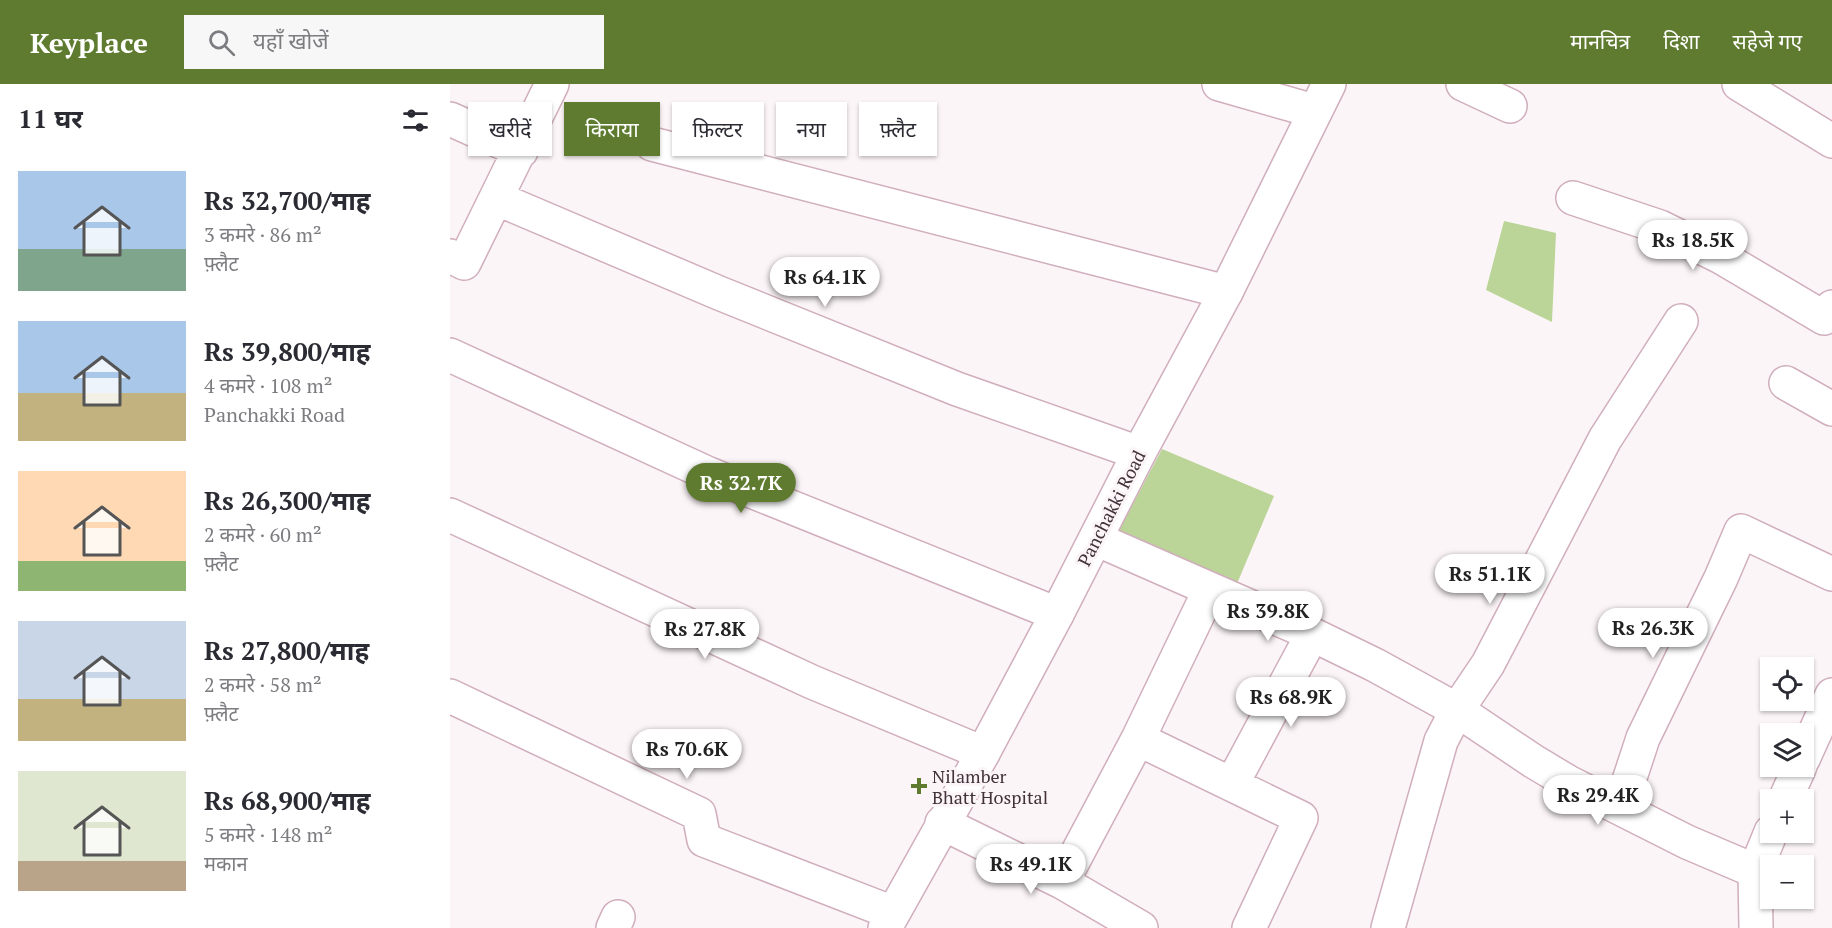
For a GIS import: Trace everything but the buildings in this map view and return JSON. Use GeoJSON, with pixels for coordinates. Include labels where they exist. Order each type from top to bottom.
{"type":"FeatureCollection","features":[{"type":"Feature","properties":{"kind":"street"},"geometry":{"type":"LineString","coordinates":[[544,102],[552,84]]}},
{"type":"Feature","properties":{"kind":"street"},"geometry":{"type":"LineString","coordinates":[[1219,84],[1322,98]]}},
{"type":"Feature","properties":{"kind":"street"},"geometry":{"type":"LineString","coordinates":[[1463,84],[1510,106]]}},
{"type":"Feature","properties":{"kind":"street"},"geometry":{"type":"LineString","coordinates":[[1739,84],[1832,141]]}},
{"type":"Feature","properties":{"kind":"street","name":"Panchakki Road"},"geometry":{"type":"LineString","coordinates":[[889,921],[983,753],[1057,614],[1139,453],[1226,292],[1322,98]]}},
{"type":"Feature","properties":{"kind":"street"},"geometry":{"type":"LineString","coordinates":[[450,119],[468,127]]}},
{"type":"Feature","properties":{"kind":"street"},"geometry":{"type":"LineString","coordinates":[[660,146],[1226,292]]}},
{"type":"Feature","properties":{"kind":"street"},"geometry":{"type":"LineString","coordinates":[[450,256],[464,263],[519,156]]}},
{"type":"Feature","properties":{"kind":"street"},"geometry":{"type":"LineString","coordinates":[[1573,198],[1660,227],[1721,257],[1824,318],[1832,307]]}},
{"type":"Feature","properties":{"kind":"street"},"geometry":{"type":"LineString","coordinates":[[498,199],[719,293],[957,388],[1139,453]]}},
{"type":"Feature","properties":{"kind":"street"},"geometry":{"type":"LineString","coordinates":[[1388,928],[1441,741],[1457,710],[1488,664],[1605,439],[1681,321]]}},
{"type":"Feature","properties":{"kind":"street"},"geometry":{"type":"LineString","coordinates":[[450,355],[709,474],[1057,614]]}},
{"type":"Feature","properties":{"kind":"street"},"geometry":{"type":"LineString","coordinates":[[1786,383],[1832,409]]}},
{"type":"Feature","properties":{"kind":"street"},"geometry":{"type":"LineString","coordinates":[[450,515],[812,682],[983,753]]}},
{"type":"Feature","properties":{"kind":"street"},"geometry":{"type":"LineString","coordinates":[[1620,808],[1643,738],[1742,531],[1832,574]]}},
{"type":"Feature","properties":{"kind":"street"},"geometry":{"type":"LineString","coordinates":[[1096,539],[1313,634],[1376,665],[1457,710],[1550,771],[1687,842],[1755,871]]}},
{"type":"Feature","properties":{"kind":"street"},"geometry":{"type":"LineString","coordinates":[[1062,882],[1138,739],[1204,602]]}},
{"type":"Feature","properties":{"kind":"street"},"geometry":{"type":"LineString","coordinates":[[1232,784],[1305,648]]}},
{"type":"Feature","properties":{"kind":"street"},"geometry":{"type":"LineString","coordinates":[[1814,735],[1832,695]]}},
{"type":"Feature","properties":{"kind":"street"},"geometry":{"type":"LineString","coordinates":[[450,696],[699,814],[704,840],[889,921]]}},
{"type":"Feature","properties":{"kind":"street"},"geometry":{"type":"LineString","coordinates":[[1138,739],[1301,819],[1249,928]]}},
{"type":"Feature","properties":{"kind":"street"},"geometry":{"type":"LineString","coordinates":[[942,823],[1062,882],[1141,928]]}},
{"type":"Feature","properties":{"kind":"street"},"geometry":{"type":"LineString","coordinates":[[1756,928],[1755,871],[1766,843]]}},
{"type":"Feature","properties":{"kind":"green space"},"geometry":{"type":"Polygon","coordinates":[[[1504,221],[1556,233],[1552,322],[1486,290],[1504,221]]]}},
{"type":"Feature","properties":{"kind":"green space"},"geometry":{"type":"Polygon","coordinates":[[[1162,449],[1274,496],[1236,586],[1116,536],[1162,449]]]}},
{"type":"Feature","properties":{"kind":"place","name":"Nilamber Bhatt Hospital"},"geometry":{"type":"Point","coordinates":[919,786]}}]}
